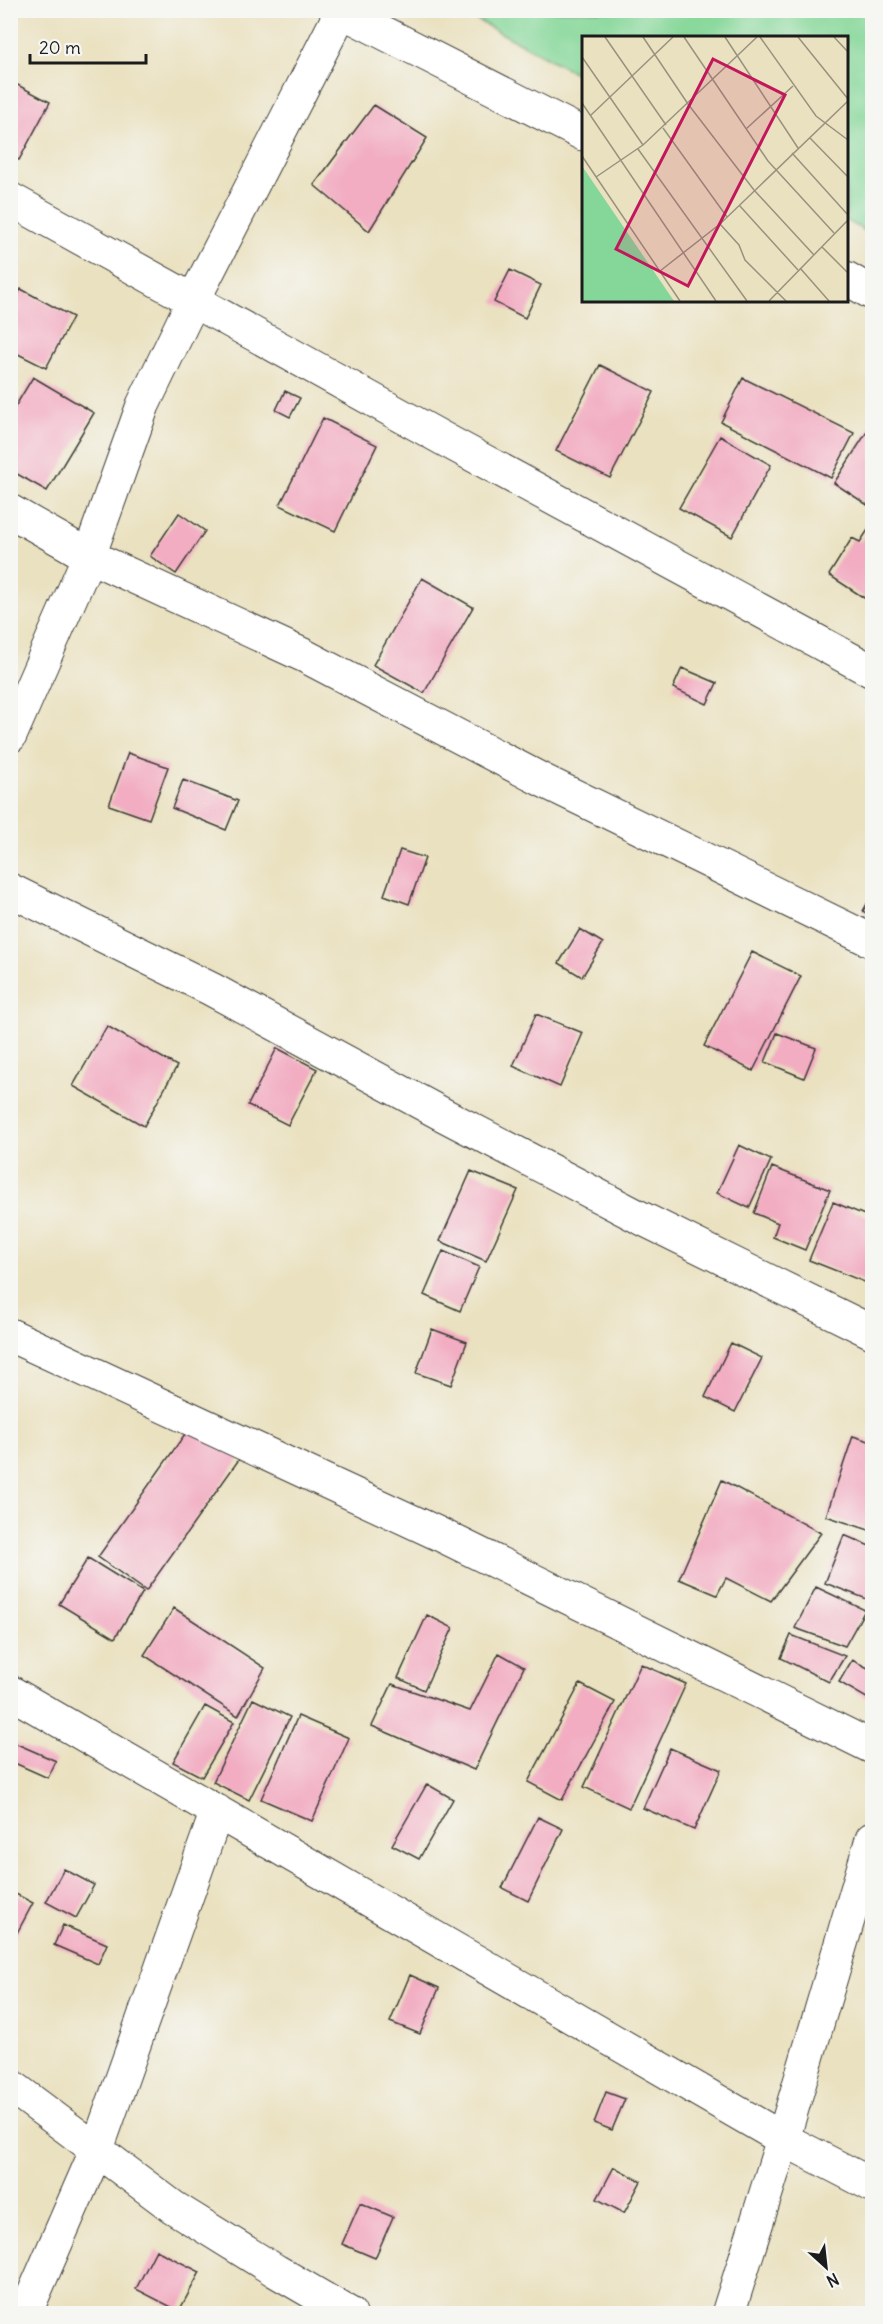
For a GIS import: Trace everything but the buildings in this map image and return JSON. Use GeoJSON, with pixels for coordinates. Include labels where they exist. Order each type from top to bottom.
{"type":"FeatureCollection","features":[{"type":"Feature","properties":{"kind":"street"},"geometry":{"type":"LineString","coordinates":[[10,736],[89,556],[142,405],[192,301],[340,11],[582,133]]}},
{"type":"Feature","properties":{"kind":"street"},"geometry":{"type":"LineString","coordinates":[[10,199],[192,301],[873,671]]}},
{"type":"Feature","properties":{"kind":"street"},"geometry":{"type":"LineString","coordinates":[[847,279],[873,293]]}},
{"type":"Feature","properties":{"kind":"street"},"geometry":{"type":"LineString","coordinates":[[10,511],[89,556],[303,655],[544,781],[873,941]]}},
{"type":"Feature","properties":{"kind":"street"},"geometry":{"type":"LineString","coordinates":[[10,890],[211,989],[637,1216],[873,1332]]}},
{"type":"Feature","properties":{"kind":"street"},"geometry":{"type":"LineString","coordinates":[[10,1335],[437,1533],[873,1747]]}},
{"type":"Feature","properties":{"kind":"street"},"geometry":{"type":"LineString","coordinates":[[10,1692],[783,2139],[873,2185]]}},
{"type":"Feature","properties":{"kind":"street"},"geometry":{"type":"LineString","coordinates":[[25,2313],[97,2149],[217,1811]]}},
{"type":"Feature","properties":{"kind":"street"},"geometry":{"type":"LineString","coordinates":[[728,2313],[873,1839]]}},
{"type":"Feature","properties":{"kind":"street"},"geometry":{"type":"LineString","coordinates":[[10,2085],[172,2207],[350,2313]]}},
{"type":"Feature","properties":{"kind":"green space"},"geometry":{"type":"Polygon","coordinates":[[[460,11],[872,11],[872,235],[847,221],[847,36],[582,36],[582,76],[460,11]]]}}]}
